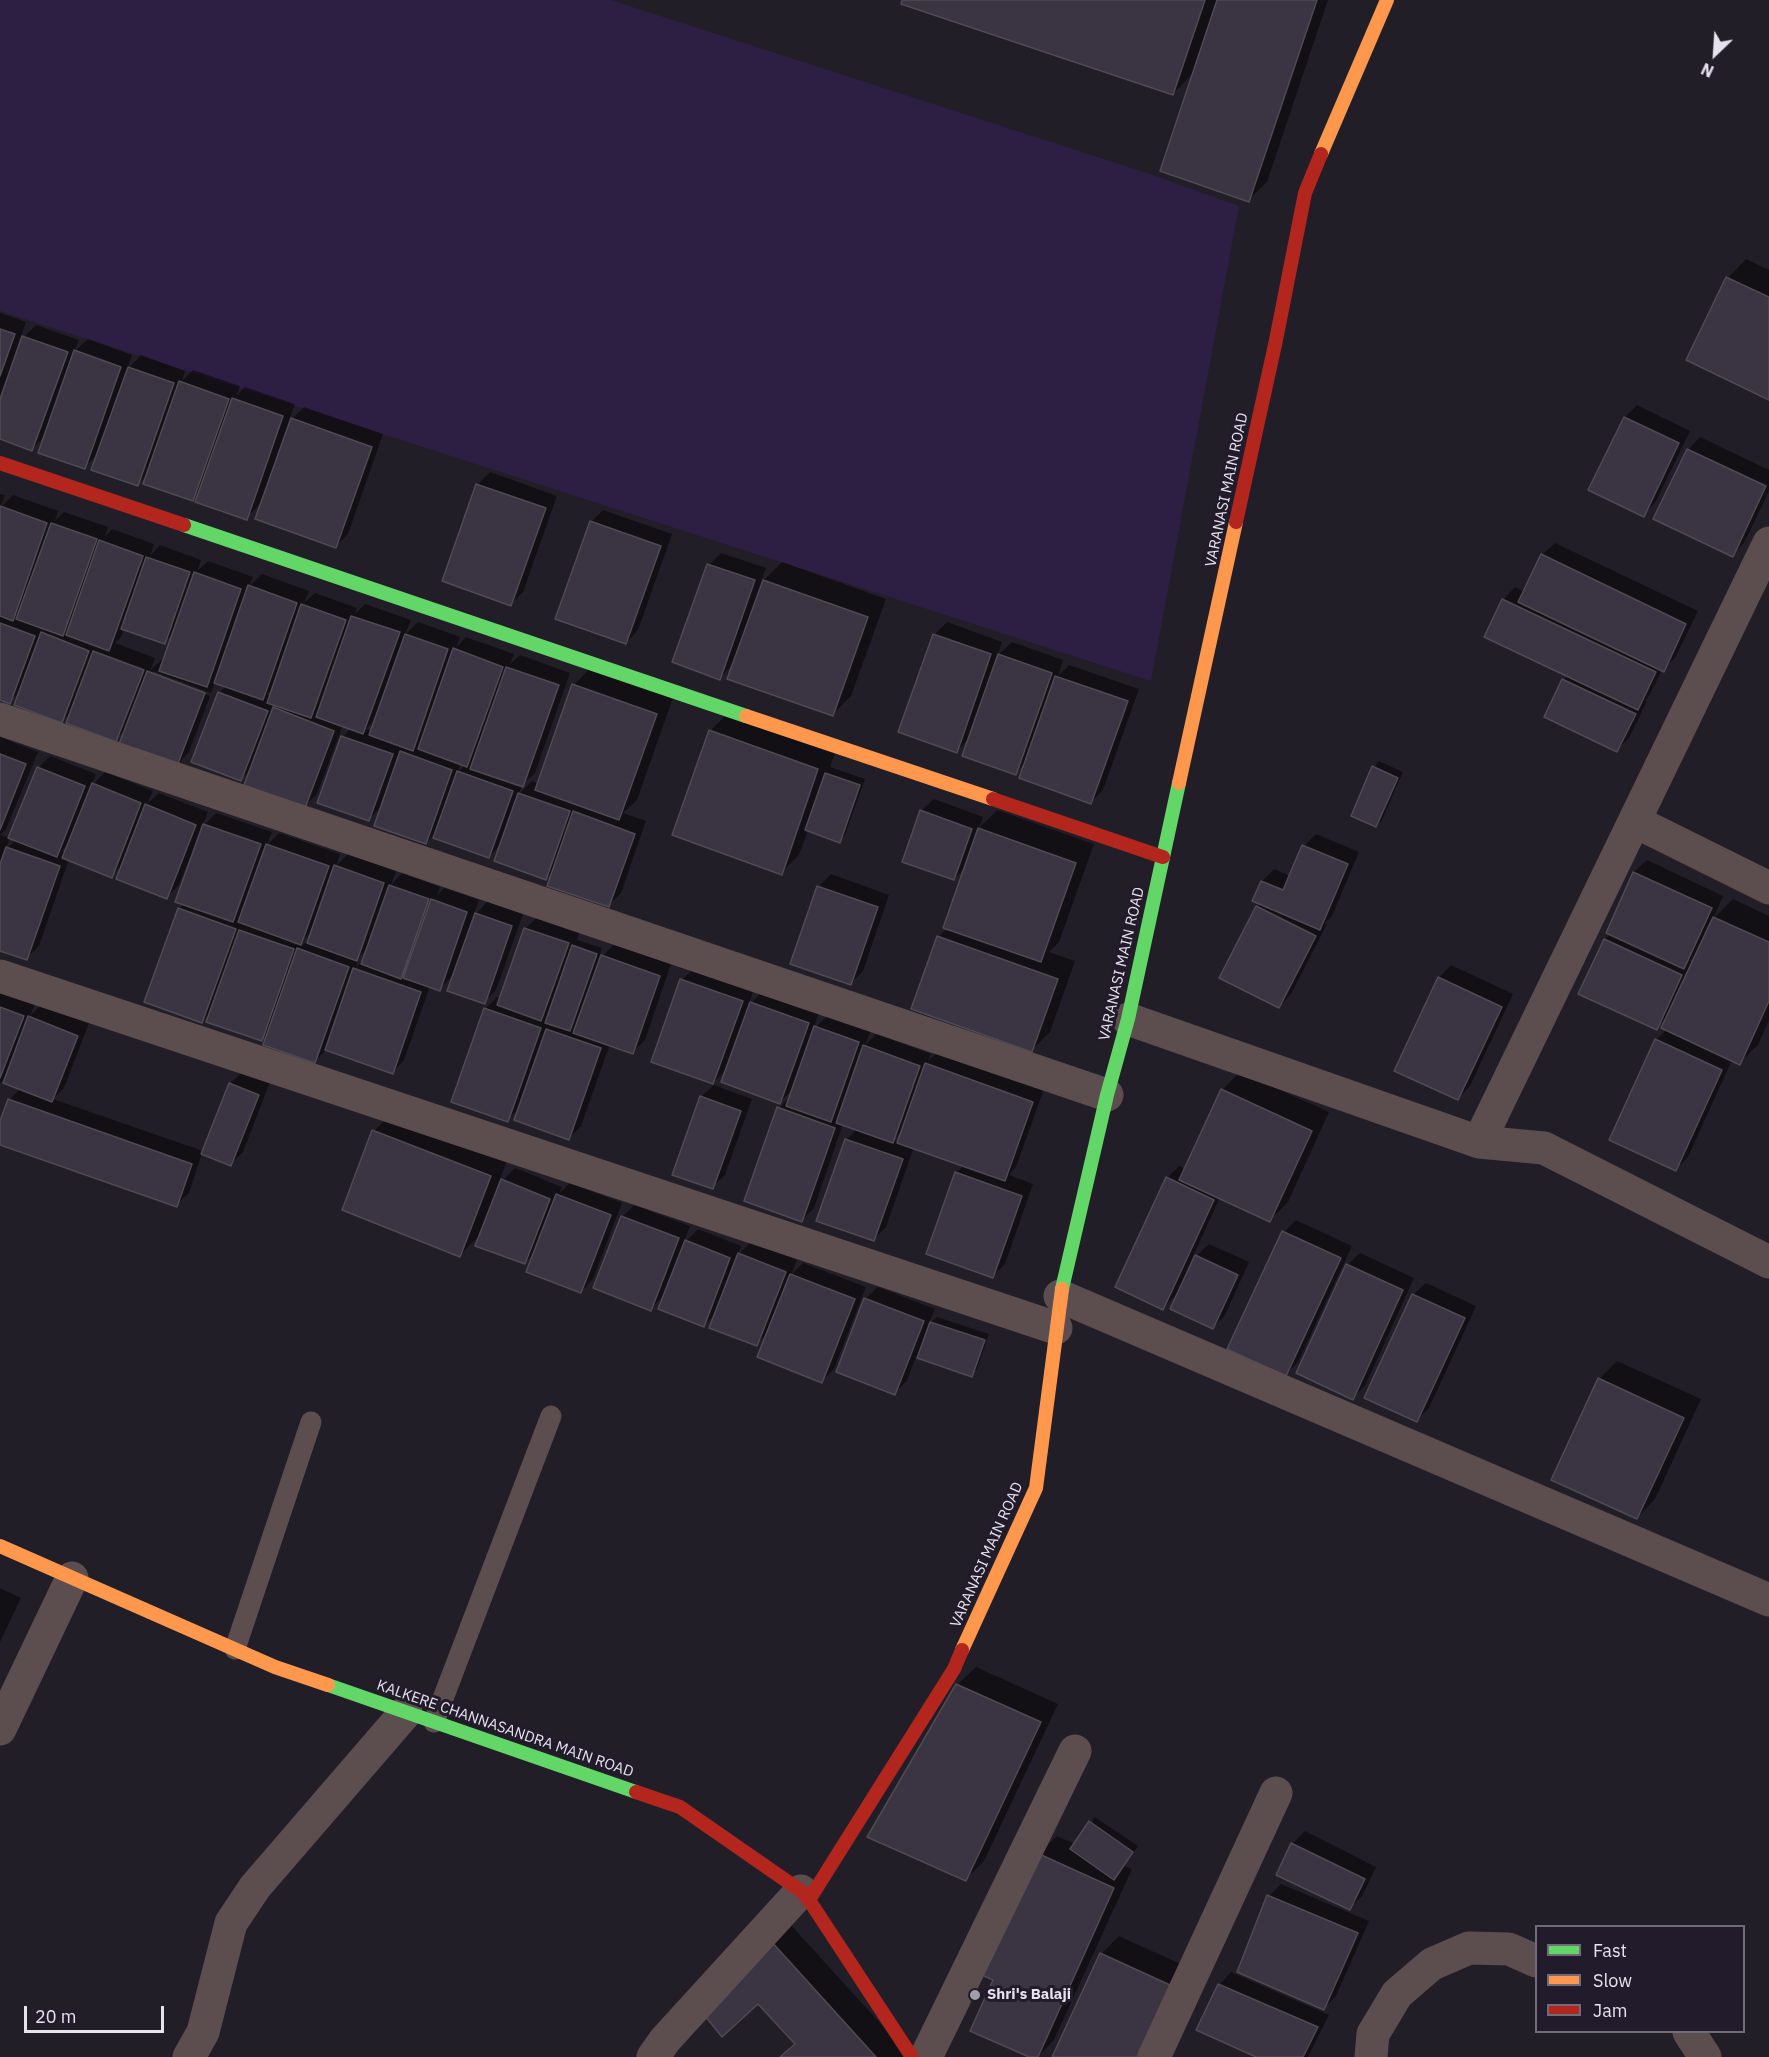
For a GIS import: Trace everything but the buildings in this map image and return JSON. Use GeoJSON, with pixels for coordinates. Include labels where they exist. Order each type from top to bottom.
{"type":"FeatureCollection","features":[{"type":"Feature","properties":{"kind":"street","name":"VARANASI MAIN ROAD"},"geometry":{"type":"LineString","coordinates":[[805,1896],[954,1669],[1036,1488],[1060,1296],[1107,1095],[1128,1018],[1276,340],[1305,193],[1387,0]]}},
{"type":"Feature","properties":{"kind":"street"},"geometry":{"type":"LineString","coordinates":[[0,463],[1163,857]]}},
{"type":"Feature","properties":{"kind":"street"},"geometry":{"type":"LineString","coordinates":[[1479,1142],[1636,822],[1769,543]]}},
{"type":"Feature","properties":{"kind":"street"},"geometry":{"type":"LineString","coordinates":[[0,719],[1107,1095]]}},
{"type":"Feature","properties":{"kind":"street"},"geometry":{"type":"LineString","coordinates":[[1636,822],[1769,888]]}},
{"type":"Feature","properties":{"kind":"street"},"geometry":{"type":"LineString","coordinates":[[0,976],[1056,1328]]}},
{"type":"Feature","properties":{"kind":"street"},"geometry":{"type":"LineString","coordinates":[[1128,1018],[1479,1142],[1544,1148],[1769,1262]]}},
{"type":"Feature","properties":{"kind":"street"},"geometry":{"type":"LineString","coordinates":[[1060,1296],[1769,1599]]}},
{"type":"Feature","properties":{"kind":"street","name":"KALKERE CHANNASANDRA MAIN ROAD"},"geometry":{"type":"LineString","coordinates":[[0,1546],[275,1667],[680,1807],[805,1896],[912,2057]]}},
{"type":"Feature","properties":{"kind":"street"},"geometry":{"type":"LineString","coordinates":[[0,1729],[72,1578]]}},
{"type":"Feature","properties":{"kind":"street"},"geometry":{"type":"LineString","coordinates":[[189,2057],[203,2032],[231,1923],[255,1887],[420,1717]]}},
{"type":"Feature","properties":{"kind":"street"},"geometry":{"type":"LineString","coordinates":[[927,2057],[1075,1751]]}},
{"type":"Feature","properties":{"kind":"street"},"geometry":{"type":"LineString","coordinates":[[1154,2057],[1276,1793]]}},
{"type":"Feature","properties":{"kind":"street"},"geometry":{"type":"LineString","coordinates":[[653,2057],[665,2040],[805,1896]]}},
{"type":"Feature","properties":{"kind":"street"},"geometry":{"type":"LineString","coordinates":[[1371,2057],[1373,2034],[1397,1994],[1432,1964],[1469,1948],[1509,1949],[1535,1961]]}},
{"type":"Feature","properties":{"kind":"street"},"geometry":{"type":"LineString","coordinates":[[1690,2033],[1705,2057]]}},
{"type":"Feature","properties":{"kind":"lane"},"geometry":{"type":"LineString","coordinates":[[420,1717],[551,1416]]}},
{"type":"Feature","properties":{"kind":"lane"},"geometry":{"type":"LineString","coordinates":[[235,1649],[311,1422]]}},
{"type":"Feature","properties":{"kind":"shaded area"},"geometry":{"type":"Polygon","coordinates":[[[0,0],[611,0],[1150,174],[1239,206],[1151,681],[0,311],[0,0]]]}},
{"type":"Feature","properties":{"kind":"traffic: fast"},"geometry":{"type":"LineString","coordinates":[[184,525],[746,716]]}},
{"type":"Feature","properties":{"kind":"traffic: fast"},"geometry":{"type":"LineString","coordinates":[[1062,1289],[1107,1095],[1128,1019],[1179,783]]}},
{"type":"Feature","properties":{"kind":"traffic: fast"},"geometry":{"type":"LineString","coordinates":[[328,1685],[636,1792]]}},
{"type":"Feature","properties":{"kind":"traffic: slow"},"geometry":{"type":"LineString","coordinates":[[1321,154],[1387,0]]}},
{"type":"Feature","properties":{"kind":"traffic: slow"},"geometry":{"type":"LineString","coordinates":[[1179,783],[1236,522]]}},
{"type":"Feature","properties":{"kind":"traffic: slow"},"geometry":{"type":"LineString","coordinates":[[746,716],[993,799]]}},
{"type":"Feature","properties":{"kind":"traffic: slow"},"geometry":{"type":"LineString","coordinates":[[962,1650],[1036,1488],[1062,1289]]}},
{"type":"Feature","properties":{"kind":"traffic: slow"},"geometry":{"type":"LineString","coordinates":[[0,1546],[275,1667],[328,1685]]}},
{"type":"Feature","properties":{"kind":"traffic: jam"},"geometry":{"type":"LineString","coordinates":[[1236,522],[1305,193],[1321,154]]}},
{"type":"Feature","properties":{"kind":"traffic: jam"},"geometry":{"type":"LineString","coordinates":[[0,463],[184,525]]}},
{"type":"Feature","properties":{"kind":"traffic: jam"},"geometry":{"type":"LineString","coordinates":[[993,799],[1163,857]]}},
{"type":"Feature","properties":{"kind":"traffic: jam"},"geometry":{"type":"LineString","coordinates":[[809,1900],[954,1669],[962,1650]]}},
{"type":"Feature","properties":{"kind":"traffic: jam"},"geometry":{"type":"LineString","coordinates":[[636,1792],[680,1807],[801,1891],[912,2057]]}},
{"type":"Feature","properties":{"kind":"place","name":"Shri's Balaji"},"geometry":{"type":"Point","coordinates":[975,1995]}}]}
